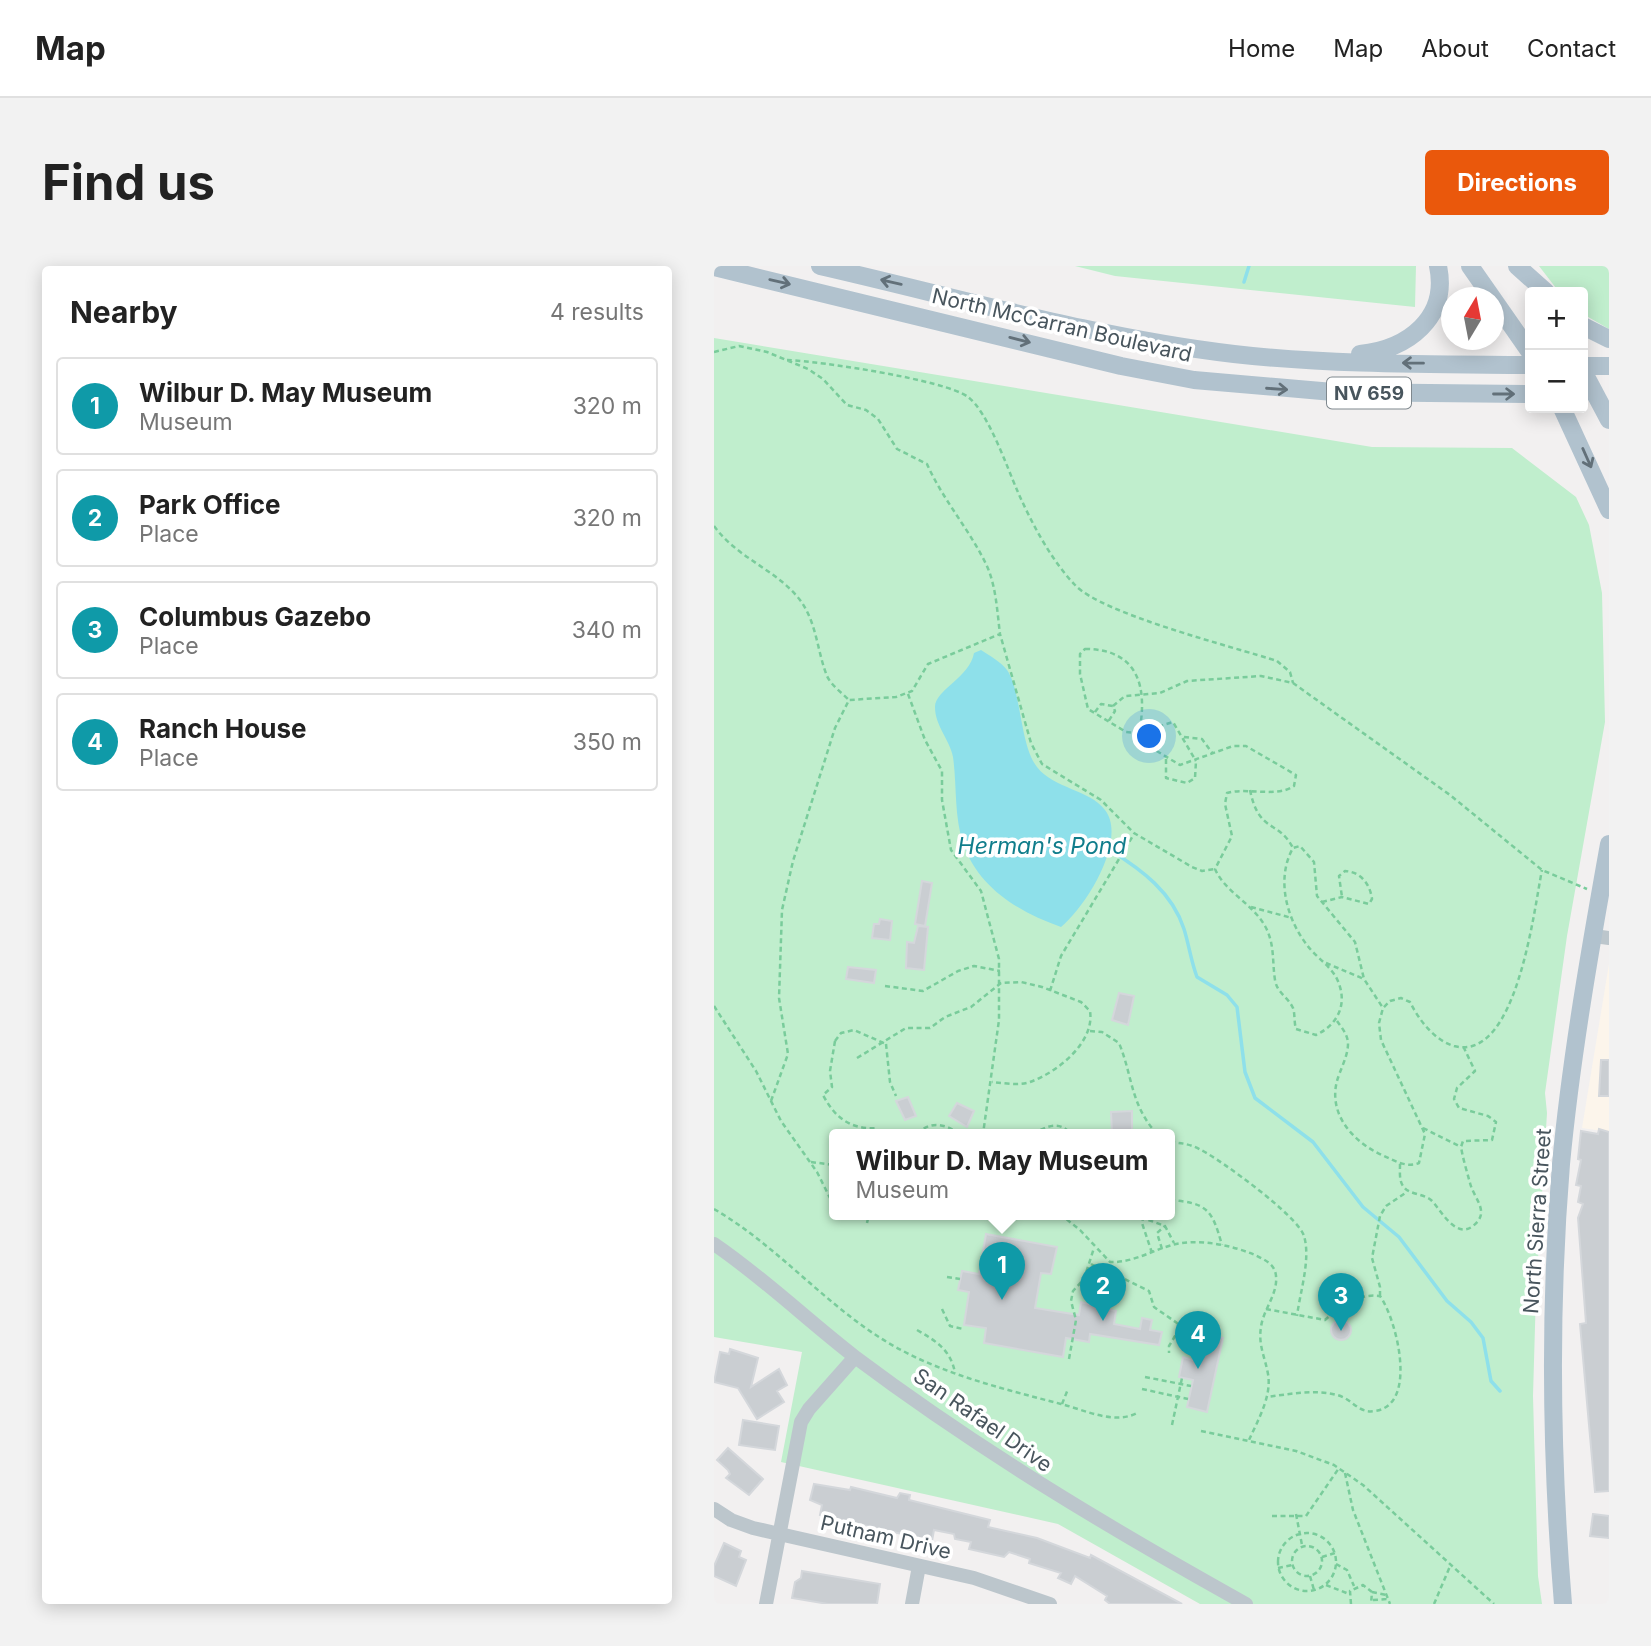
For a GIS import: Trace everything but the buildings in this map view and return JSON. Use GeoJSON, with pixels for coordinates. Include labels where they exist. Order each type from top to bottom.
{"type":"FeatureCollection","features":[{"type":"Feature","properties":{"kind":"main road","name":"North McCarran Boulevard"},"geometry":{"type":"LineString","coordinates":[[820,266],[1142,339],[1233,354],[1304,360],[1525,365]]}},
{"type":"Feature","properties":{"kind":"main road"},"geometry":{"type":"LineString","coordinates":[[1304,360],[1369,353],[1398,346],[1413,336],[1435,311],[1441,280],[1438,266]]}},
{"type":"Feature","properties":{"kind":"main road"},"geometry":{"type":"LineString","coordinates":[[1470,266],[1529,350]]}},
{"type":"Feature","properties":{"kind":"main road"},"geometry":{"type":"LineString","coordinates":[[1517,266],[1532,287]]}},
{"type":"Feature","properties":{"kind":"main road"},"geometry":{"type":"LineString","coordinates":[[1517,266],[1540,287]]}},
{"type":"Feature","properties":{"kind":"main road","name":"North McCarran Boulevard"},"geometry":{"type":"LineString","coordinates":[[714,267],[1121,366],[1194,380],[1333,392],[1525,394]]}},
{"type":"Feature","properties":{"kind":"main road"},"geometry":{"type":"LineString","coordinates":[[1588,328],[1609,339]]}},
{"type":"Feature","properties":{"kind":"main road"},"geometry":{"type":"LineString","coordinates":[[1588,366],[1609,366]]}},
{"type":"Feature","properties":{"kind":"main road"},"geometry":{"type":"LineString","coordinates":[[1596,395],[1609,419]]}},
{"type":"Feature","properties":{"kind":"main road"},"geometry":{"type":"LineString","coordinates":[[1564,413],[1609,510]]}},
{"type":"Feature","properties":{"kind":"main road","name":"North Sierra Street"},"geometry":{"type":"LineString","coordinates":[[1563,1604],[1553,1431],[1556,1256],[1566,1126],[1601,937],[1600,893],[1609,845]]}},
{"type":"Feature","properties":{"kind":"street","name":"San Rafael Drive"},"geometry":{"type":"LineString","coordinates":[[714,1244],[750,1269],[855,1357],[1048,1490],[1246,1604]]}},
{"type":"Feature","properties":{"kind":"street"},"geometry":{"type":"LineString","coordinates":[[766,1604],[804,1416],[855,1357]]}},
{"type":"Feature","properties":{"kind":"street","name":"Putnam Drive"},"geometry":{"type":"LineString","coordinates":[[714,1509],[731,1520],[778,1535],[1013,1589],[1051,1604]]}},
{"type":"Feature","properties":{"kind":"street"},"geometry":{"type":"LineString","coordinates":[[912,1604],[919,1566]]}},
{"type":"Feature","properties":{"kind":"path"},"geometry":{"type":"LineString","coordinates":[[714,352],[739,346],[787,360],[852,368],[953,388],[970,398],[992,433],[1019,494],[1057,561],[1076,587],[1098,602],[1128,614],[1277,661],[1290,672],[1293,683]]}},
{"type":"Feature","properties":{"kind":"path"},"geometry":{"type":"LineString","coordinates":[[787,360],[824,379],[847,405],[866,410],[878,419],[897,450],[927,464],[940,493],[986,564],[993,585],[1000,634],[1031,743],[1042,764],[1101,800],[1134,833],[1192,867],[1202,871],[1215,869]]}},
{"type":"Feature","properties":{"kind":"path"},"geometry":{"type":"LineString","coordinates":[[714,526],[727,545],[782,583],[800,600],[818,635],[828,677],[849,700]]}},
{"type":"Feature","properties":{"kind":"path"},"geometry":{"type":"LineString","coordinates":[[849,700],[896,698],[912,691],[928,664],[1000,634]]}},
{"type":"Feature","properties":{"kind":"path"},"geometry":{"type":"LineString","coordinates":[[1139,733],[1143,692],[1138,677],[1122,658],[1098,649],[1085,649],[1080,654],[1084,702],[1108,722],[1126,732],[1139,733],[1166,759],[1180,765],[1233,746],[1246,746],[1296,775],[1294,786],[1287,791],[1250,790],[1227,793],[1225,804],[1233,836],[1215,869]]}},
{"type":"Feature","properties":{"kind":"path"},"geometry":{"type":"LineString","coordinates":[[1096,712],[1101,704],[1113,706],[1125,696],[1143,692],[1160,693],[1187,681],[1261,676],[1293,683],[1440,788],[1542,870],[1600,893]]}},
{"type":"Feature","properties":{"kind":"path"},"geometry":{"type":"LineString","coordinates":[[907,693],[925,740],[942,771],[942,800],[951,850],[981,891],[1000,971],[992,1082],[984,1129]]}},
{"type":"Feature","properties":{"kind":"path"},"geometry":{"type":"LineString","coordinates":[[771,1101],[788,1054],[779,998],[782,910],[793,861],[830,752],[835,728],[849,700]]}},
{"type":"Feature","properties":{"kind":"path"},"geometry":{"type":"LineString","coordinates":[[1108,722],[1115,711],[1113,706]]}},
{"type":"Feature","properties":{"kind":"path"},"geometry":{"type":"LineString","coordinates":[[1141,723],[1157,727],[1173,722],[1196,761],[1195,778],[1187,783],[1167,778],[1166,759]]}},
{"type":"Feature","properties":{"kind":"path"},"geometry":{"type":"LineString","coordinates":[[1184,737],[1202,738],[1213,754]]}},
{"type":"Feature","properties":{"kind":"path"},"geometry":{"type":"LineString","coordinates":[[1250,790],[1254,810],[1262,822],[1287,837],[1293,848]]}},
{"type":"Feature","properties":{"kind":"path"},"geometry":{"type":"LineString","coordinates":[[1050,990],[1061,956],[1134,833]]}},
{"type":"Feature","properties":{"kind":"path"},"geometry":{"type":"LineString","coordinates":[[1215,869],[1219,878],[1251,907],[1266,928],[1274,951],[1275,982],[1282,996],[1293,1008],[1296,1029],[1305,1035],[1316,1035],[1337,1021],[1341,1005],[1337,979],[1304,942],[1292,918],[1283,881],[1286,859],[1293,848],[1300,846],[1314,862],[1313,880],[1322,902],[1355,942],[1364,979],[1383,1008]]}},
{"type":"Feature","properties":{"kind":"path"},"geometry":{"type":"LineString","coordinates":[[1464,1048],[1491,1035],[1508,1010],[1525,955],[1542,870]]}},
{"type":"Feature","properties":{"kind":"path"},"geometry":{"type":"LineString","coordinates":[[1322,902],[1342,897],[1369,904],[1372,899],[1371,890],[1359,874],[1345,871],[1339,876],[1342,897]]}},
{"type":"Feature","properties":{"kind":"path"},"geometry":{"type":"LineString","coordinates":[[1251,907],[1292,918]]}},
{"type":"Feature","properties":{"kind":"path"},"geometry":{"type":"LineString","coordinates":[[1322,962],[1364,979]]}},
{"type":"Feature","properties":{"kind":"path"},"geometry":{"type":"LineString","coordinates":[[885,986],[923,991],[958,971],[974,966],[1000,971]]}},
{"type":"Feature","properties":{"kind":"path"},"geometry":{"type":"LineString","coordinates":[[857,1058],[906,1028],[930,1028],[945,1017],[971,1007],[1001,983],[1021,982],[1050,990],[1081,1002],[1090,1012],[1090,1031],[1071,1057],[1030,1082],[992,1082]]}},
{"type":"Feature","properties":{"kind":"path"},"geometry":{"type":"LineString","coordinates":[[1337,1021],[1345,1032],[1348,1045],[1336,1084],[1335,1104],[1345,1127],[1374,1152],[1400,1163],[1419,1163],[1425,1134],[1381,1041],[1379,1023],[1383,1008],[1390,1001],[1401,998],[1410,1002],[1419,1019],[1436,1036],[1464,1048],[1475,1071],[1457,1088],[1454,1100],[1460,1108],[1488,1116],[1496,1122],[1496,1134],[1492,1140],[1471,1140],[1463,1142],[1461,1147],[1469,1182],[1481,1203],[1481,1214],[1474,1226],[1468,1229],[1457,1227],[1444,1218],[1432,1201],[1408,1191],[1401,1184],[1400,1163]]}},
{"type":"Feature","properties":{"kind":"path"},"geometry":{"type":"LineString","coordinates":[[714,1006],[811,1162],[829,1196]]}},
{"type":"Feature","properties":{"kind":"path"},"geometry":{"type":"LineString","coordinates":[[877,1128],[863,1129],[849,1125],[834,1113],[823,1095],[832,1087],[830,1071],[835,1041],[841,1033],[854,1030],[886,1044],[890,1082],[896,1096]]}},
{"type":"Feature","properties":{"kind":"path"},"geometry":{"type":"LineString","coordinates":[[1090,1031],[1101,1032],[1119,1043],[1132,1096],[1153,1129]]}},
{"type":"Feature","properties":{"kind":"path"},"geometry":{"type":"LineString","coordinates":[[921,1129],[935,1124],[948,1129]]}},
{"type":"Feature","properties":{"kind":"path"},"geometry":{"type":"LineString","coordinates":[[1044,1129],[1056,1124],[1067,1129]]}},
{"type":"Feature","properties":{"kind":"path"},"geometry":{"type":"LineString","coordinates":[[1423,1128],[1461,1147]]}},
{"type":"Feature","properties":{"kind":"path"},"geometry":{"type":"LineString","coordinates":[[1175,1143],[1202,1150],[1253,1186],[1299,1226],[1304,1236],[1305,1255],[1297,1316]]}},
{"type":"Feature","properties":{"kind":"path"},"geometry":{"type":"LineString","coordinates":[[811,1162],[829,1164]]}},
{"type":"Feature","properties":{"kind":"path"},"geometry":{"type":"LineString","coordinates":[[1266,1397],[1326,1392],[1342,1396],[1361,1411],[1380,1410],[1390,1403],[1398,1392],[1401,1374],[1399,1346],[1386,1305],[1380,1296],[1372,1249],[1380,1216],[1386,1206],[1408,1191]]}},
{"type":"Feature","properties":{"kind":"path"},"geometry":{"type":"LineString","coordinates":[[1175,1200],[1197,1202],[1214,1217],[1222,1245]]}},
{"type":"Feature","properties":{"kind":"path"},"geometry":{"type":"LineString","coordinates":[[714,1209],[778,1254],[873,1332],[904,1352],[1011,1392],[1124,1419],[1137,1413]]}},
{"type":"Feature","properties":{"kind":"path"},"geometry":{"type":"LineString","coordinates":[[1068,1220],[1110,1262],[1121,1263],[1174,1245],[1198,1242],[1222,1245],[1269,1261],[1276,1274],[1275,1286],[1261,1327],[1260,1349],[1269,1374],[1266,1397],[1249,1440]]}},
{"type":"Feature","properties":{"kind":"path"},"geometry":{"type":"LineString","coordinates":[[1143,1220],[1152,1253]]}},
{"type":"Feature","properties":{"kind":"path"},"geometry":{"type":"LineString","coordinates":[[1149,1220],[1166,1226],[1174,1245]]}},
{"type":"Feature","properties":{"kind":"path"},"geometry":{"type":"LineString","coordinates":[[1146,1233],[1157,1233],[1166,1226]]}},
{"type":"Feature","properties":{"kind":"path"},"geometry":{"type":"LineString","coordinates":[[1157,1233],[1162,1249]]}},
{"type":"Feature","properties":{"kind":"path"},"geometry":{"type":"LineString","coordinates":[[1069,1359],[1076,1320],[1071,1301],[1073,1291],[1084,1279],[1094,1248]]}},
{"type":"Feature","properties":{"kind":"path"},"geometry":{"type":"LineString","coordinates":[[1091,1264],[1149,1291],[1154,1307],[1171,1317],[1178,1326]]}},
{"type":"Feature","properties":{"kind":"path"},"geometry":{"type":"LineString","coordinates":[[1095,1284],[1102,1270]]}},
{"type":"Feature","properties":{"kind":"path"},"geometry":{"type":"LineString","coordinates":[[1084,1279],[1108,1291],[1112,1273]]}},
{"type":"Feature","properties":{"kind":"path"},"geometry":{"type":"LineString","coordinates":[[947,1277],[960,1279]]}},
{"type":"Feature","properties":{"kind":"path"},"geometry":{"type":"LineString","coordinates":[[1266,1309],[1325,1320],[1351,1301],[1370,1295],[1380,1296]]}},
{"type":"Feature","properties":{"kind":"path"},"geometry":{"type":"LineString","coordinates":[[942,1309],[950,1326],[963,1329]]}},
{"type":"Feature","properties":{"kind":"path"},"geometry":{"type":"LineString","coordinates":[[1178,1326],[1195,1324],[1197,1315]]}},
{"type":"Feature","properties":{"kind":"path"},"geometry":{"type":"LineString","coordinates":[[1169,1353],[1178,1326]]}},
{"type":"Feature","properties":{"kind":"path"},"geometry":{"type":"LineString","coordinates":[[918,1330],[939,1342],[953,1362],[955,1373]]}},
{"type":"Feature","properties":{"kind":"path"},"geometry":{"type":"LineString","coordinates":[[1145,1377],[1191,1387]]}},
{"type":"Feature","properties":{"kind":"path"},"geometry":{"type":"LineString","coordinates":[[1172,1424],[1182,1378]]}},
{"type":"Feature","properties":{"kind":"path"},"geometry":{"type":"LineString","coordinates":[[1062,1405],[1068,1389]]}},
{"type":"Feature","properties":{"kind":"path"},"geometry":{"type":"LineString","coordinates":[[1142,1390],[1188,1399]]}},
{"type":"Feature","properties":{"kind":"path"},"geometry":{"type":"LineString","coordinates":[[1201,1431],[1296,1451],[1339,1468],[1494,1604]]}},
{"type":"Feature","properties":{"kind":"path"},"geometry":{"type":"LineString","coordinates":[[1272,1516],[1306,1516],[1339,1468]]}},
{"type":"Feature","properties":{"kind":"path"},"geometry":{"type":"LineString","coordinates":[[1345,1473],[1353,1510],[1390,1604]]}},
{"type":"Feature","properties":{"kind":"path"},"geometry":{"type":"LineString","coordinates":[[1296,1514],[1303,1546]]}},
{"type":"Feature","properties":{"kind":"path"},"geometry":{"type":"LineString","coordinates":[[1300,1533],[1318,1534],[1335,1553],[1336,1564],[1325,1585],[1314,1590],[1304,1591],[1287,1584],[1278,1568],[1284,1542],[1300,1533]]}},
{"type":"Feature","properties":{"kind":"path"},"geometry":{"type":"LineString","coordinates":[[1303,1546],[1312,1547],[1322,1557],[1319,1571],[1310,1576],[1297,1573],[1292,1565],[1294,1552],[1303,1546]]}},
{"type":"Feature","properties":{"kind":"path"},"geometry":{"type":"LineString","coordinates":[[1322,1557],[1335,1553]]}},
{"type":"Feature","properties":{"kind":"path"},"geometry":{"type":"LineString","coordinates":[[1336,1564],[1346,1570],[1354,1586]]}},
{"type":"Feature","properties":{"kind":"path"},"geometry":{"type":"LineString","coordinates":[[1434,1604],[1451,1564]]}},
{"type":"Feature","properties":{"kind":"path"},"geometry":{"type":"LineString","coordinates":[[1278,1568],[1292,1565]]}},
{"type":"Feature","properties":{"kind":"path"},"geometry":{"type":"LineString","coordinates":[[1310,1576],[1314,1590]]}},
{"type":"Feature","properties":{"kind":"path"},"geometry":{"type":"LineString","coordinates":[[1325,1585],[1349,1594]]}},
{"type":"Feature","properties":{"kind":"path"},"geometry":{"type":"LineString","coordinates":[[1354,1586],[1363,1585],[1386,1597]]}},
{"type":"Feature","properties":{"kind":"path"},"geometry":{"type":"LineString","coordinates":[[1351,1604],[1349,1594],[1354,1586]]}},
{"type":"Feature","properties":{"kind":"path"},"geometry":{"type":"LineString","coordinates":[[1372,1592],[1372,1602],[1386,1597]]}},
{"type":"Feature","properties":{"kind":"shaded area"},"geometry":{"type":"Polygon","coordinates":[[[1609,964],[1609,1132],[1582,1128],[1609,964]]]}},
{"type":"Feature","properties":{"kind":"green space"},"geometry":{"type":"Polygon","coordinates":[[[1075,266],[1416,266],[1415,307],[1115,276],[1075,266]]]}},
{"type":"Feature","properties":{"kind":"green space"},"geometry":{"type":"Polygon","coordinates":[[[1539,266],[1609,266],[1609,329],[1588,317],[1588,287],[1555,287],[1539,266]]]}},
{"type":"Feature","properties":{"kind":"green space"},"geometry":{"type":"Polygon","coordinates":[[[714,338],[1372,447],[1512,448],[1576,497],[1589,525],[1602,593],[1605,722],[1567,936],[1545,1093],[1547,1113],[1536,1292],[1533,1396],[1538,1576],[1542,1604],[1200,1604],[1058,1524],[781,1462],[802,1352],[714,1337],[714,338]]]}},
{"type":"Feature","properties":{"kind":"water","name":"Herman's Pond"},"geometry":{"type":"Polygon","coordinates":[[[981,650],[1002,664],[1012,679],[1027,746],[1037,767],[1053,780],[1098,803],[1111,823],[1108,855],[1101,873],[1081,905],[1061,927],[1015,906],[990,885],[970,859],[960,833],[953,757],[937,720],[935,707],[941,695],[966,669],[974,653],[981,650]]]}},
{"type":"Feature","properties":{"kind":"waterway"},"geometry":{"type":"LineString","coordinates":[[1244,282],[1249,266]]}},
{"type":"Feature","properties":{"kind":"waterway"},"geometry":{"type":"LineString","coordinates":[[1110,850],[1144,874],[1164,893],[1179,916],[1197,977],[1227,995],[1237,1007],[1245,1072],[1255,1098],[1313,1142],[1363,1207],[1399,1237],[1447,1301],[1471,1322],[1483,1338],[1491,1381],[1500,1391]]}},
{"type":"Feature","properties":{"kind":"place","name":"Wilbur D. May Museum"},"geometry":{"type":"Point","coordinates":[1002,1300]}},
{"type":"Feature","properties":{"kind":"place","name":"Park Office"},"geometry":{"type":"Point","coordinates":[1103,1321]}},
{"type":"Feature","properties":{"kind":"place","name":"Columbus Gazebo"},"geometry":{"type":"Point","coordinates":[1341,1331]}},
{"type":"Feature","properties":{"kind":"place","name":"Ranch House"},"geometry":{"type":"Point","coordinates":[1198,1369]}}]}
